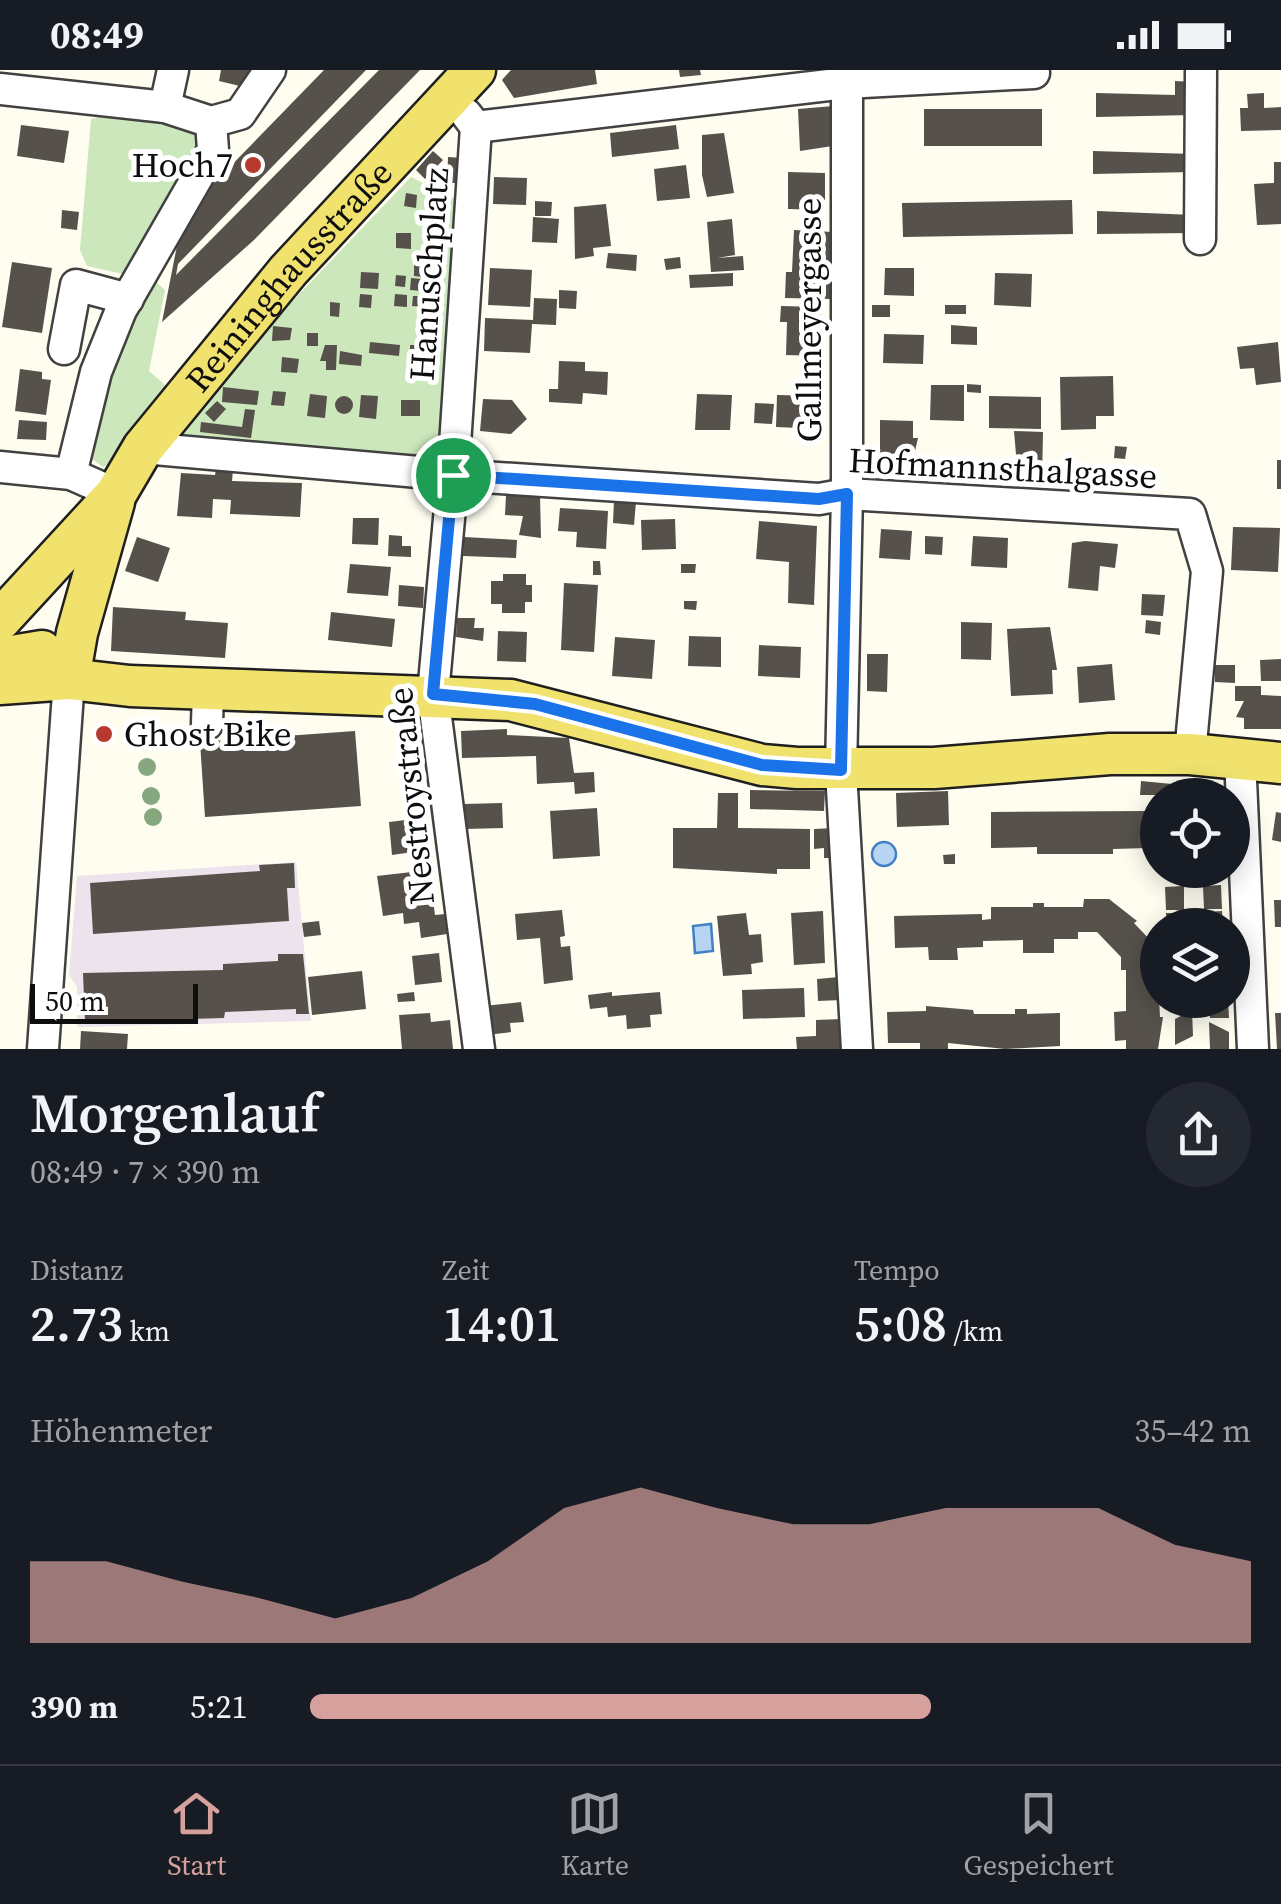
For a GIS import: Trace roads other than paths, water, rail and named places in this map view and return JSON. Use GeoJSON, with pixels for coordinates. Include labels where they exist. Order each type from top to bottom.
{"type":"FeatureCollection","features":[{"type":"Feature","properties":{"kind":"main road","name":"Reininghausstraße"},"geometry":{"type":"LineString","coordinates":[[0,620],[116,494],[143,448],[288,272],[463,83]]}},
{"type":"Feature","properties":{"kind":"main road","name":"Reininghausstraße"},"geometry":{"type":"LineString","coordinates":[[69,679],[76,634],[116,494]]}},
{"type":"Feature","properties":{"kind":"main road"},"geometry":{"type":"LineString","coordinates":[[0,658],[42,651],[69,679]]}},
{"type":"Feature","properties":{"kind":"main road"},"geometry":{"type":"LineString","coordinates":[[0,684],[69,679],[208,706],[433,694],[535,704],[762,765],[841,770],[934,768],[1099,754],[1190,754],[1281,763]]}},
{"type":"Feature","properties":{"kind":"street"},"geometry":{"type":"LineString","coordinates":[[165,106],[174,70]]}},
{"type":"Feature","properties":{"kind":"street"},"geometry":{"type":"LineString","coordinates":[[72,474],[96,372],[128,299],[213,150],[226,118],[270,70]]}},
{"type":"Feature","properties":{"kind":"street"},"geometry":{"type":"LineString","coordinates":[[1200,239],[1201,70]]}},
{"type":"Feature","properties":{"kind":"street"},"geometry":{"type":"LineString","coordinates":[[463,83],[476,127],[846,76],[1034,72]]}},
{"type":"Feature","properties":{"kind":"street","name":"Gallmeyergasse"},"geometry":{"type":"LineString","coordinates":[[846,76],[847,494],[841,770],[857,1049]]}},
{"type":"Feature","properties":{"kind":"street"},"geometry":{"type":"LineString","coordinates":[[0,88],[165,106],[226,118]]}},
{"type":"Feature","properties":{"kind":"street","name":"Hanuschplatz"},"geometry":{"type":"LineString","coordinates":[[453,475],[476,127]]}},
{"type":"Feature","properties":{"kind":"street"},"geometry":{"type":"LineString","coordinates":[[64,349],[76,285],[128,299]]}},
{"type":"Feature","properties":{"kind":"street"},"geometry":{"type":"LineString","coordinates":[[143,448],[453,475]]}},
{"type":"Feature","properties":{"kind":"street"},"geometry":{"type":"LineString","coordinates":[[0,467],[72,474],[116,494]]}},
{"type":"Feature","properties":{"kind":"street","name":"Hofmannsthalgasse"},"geometry":{"type":"LineString","coordinates":[[453,475],[819,499],[847,494],[1190,514],[1208,570],[1190,754]]}},
{"type":"Feature","properties":{"kind":"street","name":"Nestroystraße"},"geometry":{"type":"LineString","coordinates":[[453,475],[433,694],[479,1049]]}},
{"type":"Feature","properties":{"kind":"street"},"geometry":{"type":"LineString","coordinates":[[43,1049],[69,679]]}},
{"type":"Feature","properties":{"kind":"street"},"geometry":{"type":"LineString","coordinates":[[1240,758],[1241,908]]}},
{"type":"Feature","properties":{"kind":"street"},"geometry":{"type":"LineString","coordinates":[[1248,1018],[1252,1049]]}},
{"type":"Feature","properties":{"kind":"water"},"geometry":{"type":"Polygon","coordinates":[[[884,842],[896,854],[884,866],[872,854],[884,842]]]}},
{"type":"Feature","properties":{"kind":"water"},"geometry":{"type":"Polygon","coordinates":[[[711,924],[713,951],[695,953],[693,926],[711,924]]]}},
{"type":"Feature","properties":{"kind":"place","name":"Hoch7"},"geometry":{"type":"Point","coordinates":[253,165]}},
{"type":"Feature","properties":{"kind":"place","name":"Ghost Bike"},"geometry":{"type":"Point","coordinates":[104,734]}}]}
